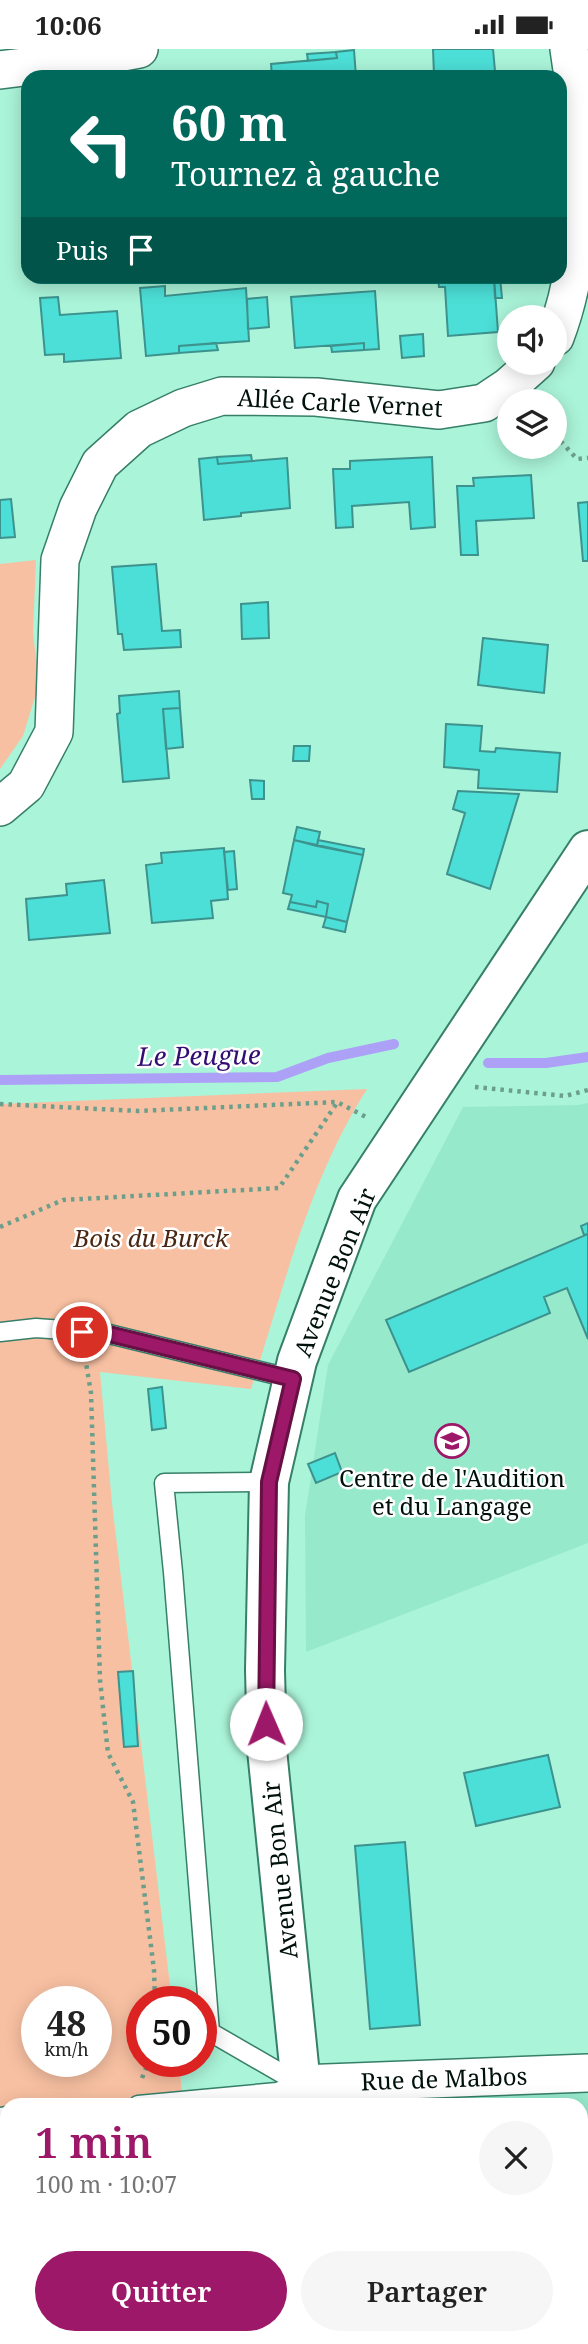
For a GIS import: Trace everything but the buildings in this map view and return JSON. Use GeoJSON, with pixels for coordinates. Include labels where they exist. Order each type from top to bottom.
{"type":"FeatureCollection","features":[{"type":"Feature","properties":{"kind":"main road","name":"Avenue Bon Air"},"geometry":{"type":"LineString","coordinates":[[302,2094],[267,1750],[265,1670],[269,1482],[297,1361],[357,1199],[588,849]]}},
{"type":"Feature","properties":{"kind":"street"},"geometry":{"type":"LineString","coordinates":[[0,70],[139,49]]}},
{"type":"Feature","properties":{"kind":"street"},"geometry":{"type":"LineString","coordinates":[[567,311],[578,270],[584,206],[579,121],[569,49]]}},
{"type":"Feature","properties":{"kind":"street","name":"Allée Carle Vernet"},"geometry":{"type":"LineString","coordinates":[[0,807],[26,785],[54,732],[60,559],[78,508],[100,464],[139,429],[183,408],[222,396],[316,397],[439,410],[484,403],[522,375]]}},
{"type":"Feature","properties":{"kind":"street","name":"Rue de Malbos"},"geometry":{"type":"LineString","coordinates":[[302,2094],[588,2073]]}},
{"type":"Feature","properties":{"kind":"lane"},"geometry":{"type":"LineString","coordinates":[[0,1332],[36,1328],[105,1333],[293,1379]]}},
{"type":"Feature","properties":{"kind":"lane"},"geometry":{"type":"LineString","coordinates":[[269,1482],[163,1483],[174,1586],[210,2032],[302,2094]]}},
{"type":"Feature","properties":{"kind":"lane"},"geometry":{"type":"LineString","coordinates":[[213,2098],[277,2092],[302,2094]]}},
{"type":"Feature","properties":{"kind":"path"},"geometry":{"type":"LineString","coordinates":[[567,448],[578,459],[588,458]]}},
{"type":"Feature","properties":{"kind":"path"},"geometry":{"type":"LineString","coordinates":[[475,1087],[565,1096],[588,1090]]}},
{"type":"Feature","properties":{"kind":"path"},"geometry":{"type":"LineString","coordinates":[[0,1227],[63,1200],[279,1188],[337,1102]]}},
{"type":"Feature","properties":{"kind":"path"},"geometry":{"type":"LineString","coordinates":[[0,1104],[139,1111],[337,1102],[364,1116]]}},
{"type":"Feature","properties":{"kind":"path"},"geometry":{"type":"LineString","coordinates":[[36,1328],[83,1346],[91,1393],[100,1680],[108,1753],[134,1802],[154,1986]]}},
{"type":"Feature","properties":{"kind":"shaded area","name":"Centre de l'Audition et du Langage"},"geometry":{"type":"Polygon","coordinates":[[[588,1103],[588,1543],[306,1652],[305,1516],[328,1365],[463,1107],[588,1103]]]}},
{"type":"Feature","properties":{"kind":"shaded area"},"geometry":{"type":"Polygon","coordinates":[[[588,2090],[588,2098],[460,2098],[588,2090]]]}},
{"type":"Feature","properties":{"kind":"green space"},"geometry":{"type":"Polygon","coordinates":[[[36,560],[33,633],[39,684],[23,736],[0,769],[0,564],[36,560]]]}},
{"type":"Feature","properties":{"kind":"green space","name":"Bois du Burck"},"geometry":{"type":"Polygon","coordinates":[[[367,1089],[329,1160],[314,1197],[251,1389],[100,1372],[112,1503],[170,1986],[126,1986],[126,2077],[180,2077],[182,2098],[0,2098],[0,1104],[367,1089]]]}},
{"type":"Feature","properties":{"kind":"waterway","name":"Le Peugue"},"geometry":{"type":"LineString","coordinates":[[0,1080],[277,1077],[328,1058],[394,1044]]}},
{"type":"Feature","properties":{"kind":"waterway","name":"Le Peugue"},"geometry":{"type":"LineString","coordinates":[[488,1063],[546,1063],[588,1057]]}},
{"type":"Feature","properties":{"kind":"place","name":"Centre de l'Audition et du Langage"},"geometry":{"type":"Point","coordinates":[452,1441]}},
{"type":"Feature","properties":{"kind":"route"},"geometry":{"type":"LineString","coordinates":[[82,1332],[105,1333],[293,1379],[269,1482],[266,1724]]}}]}
